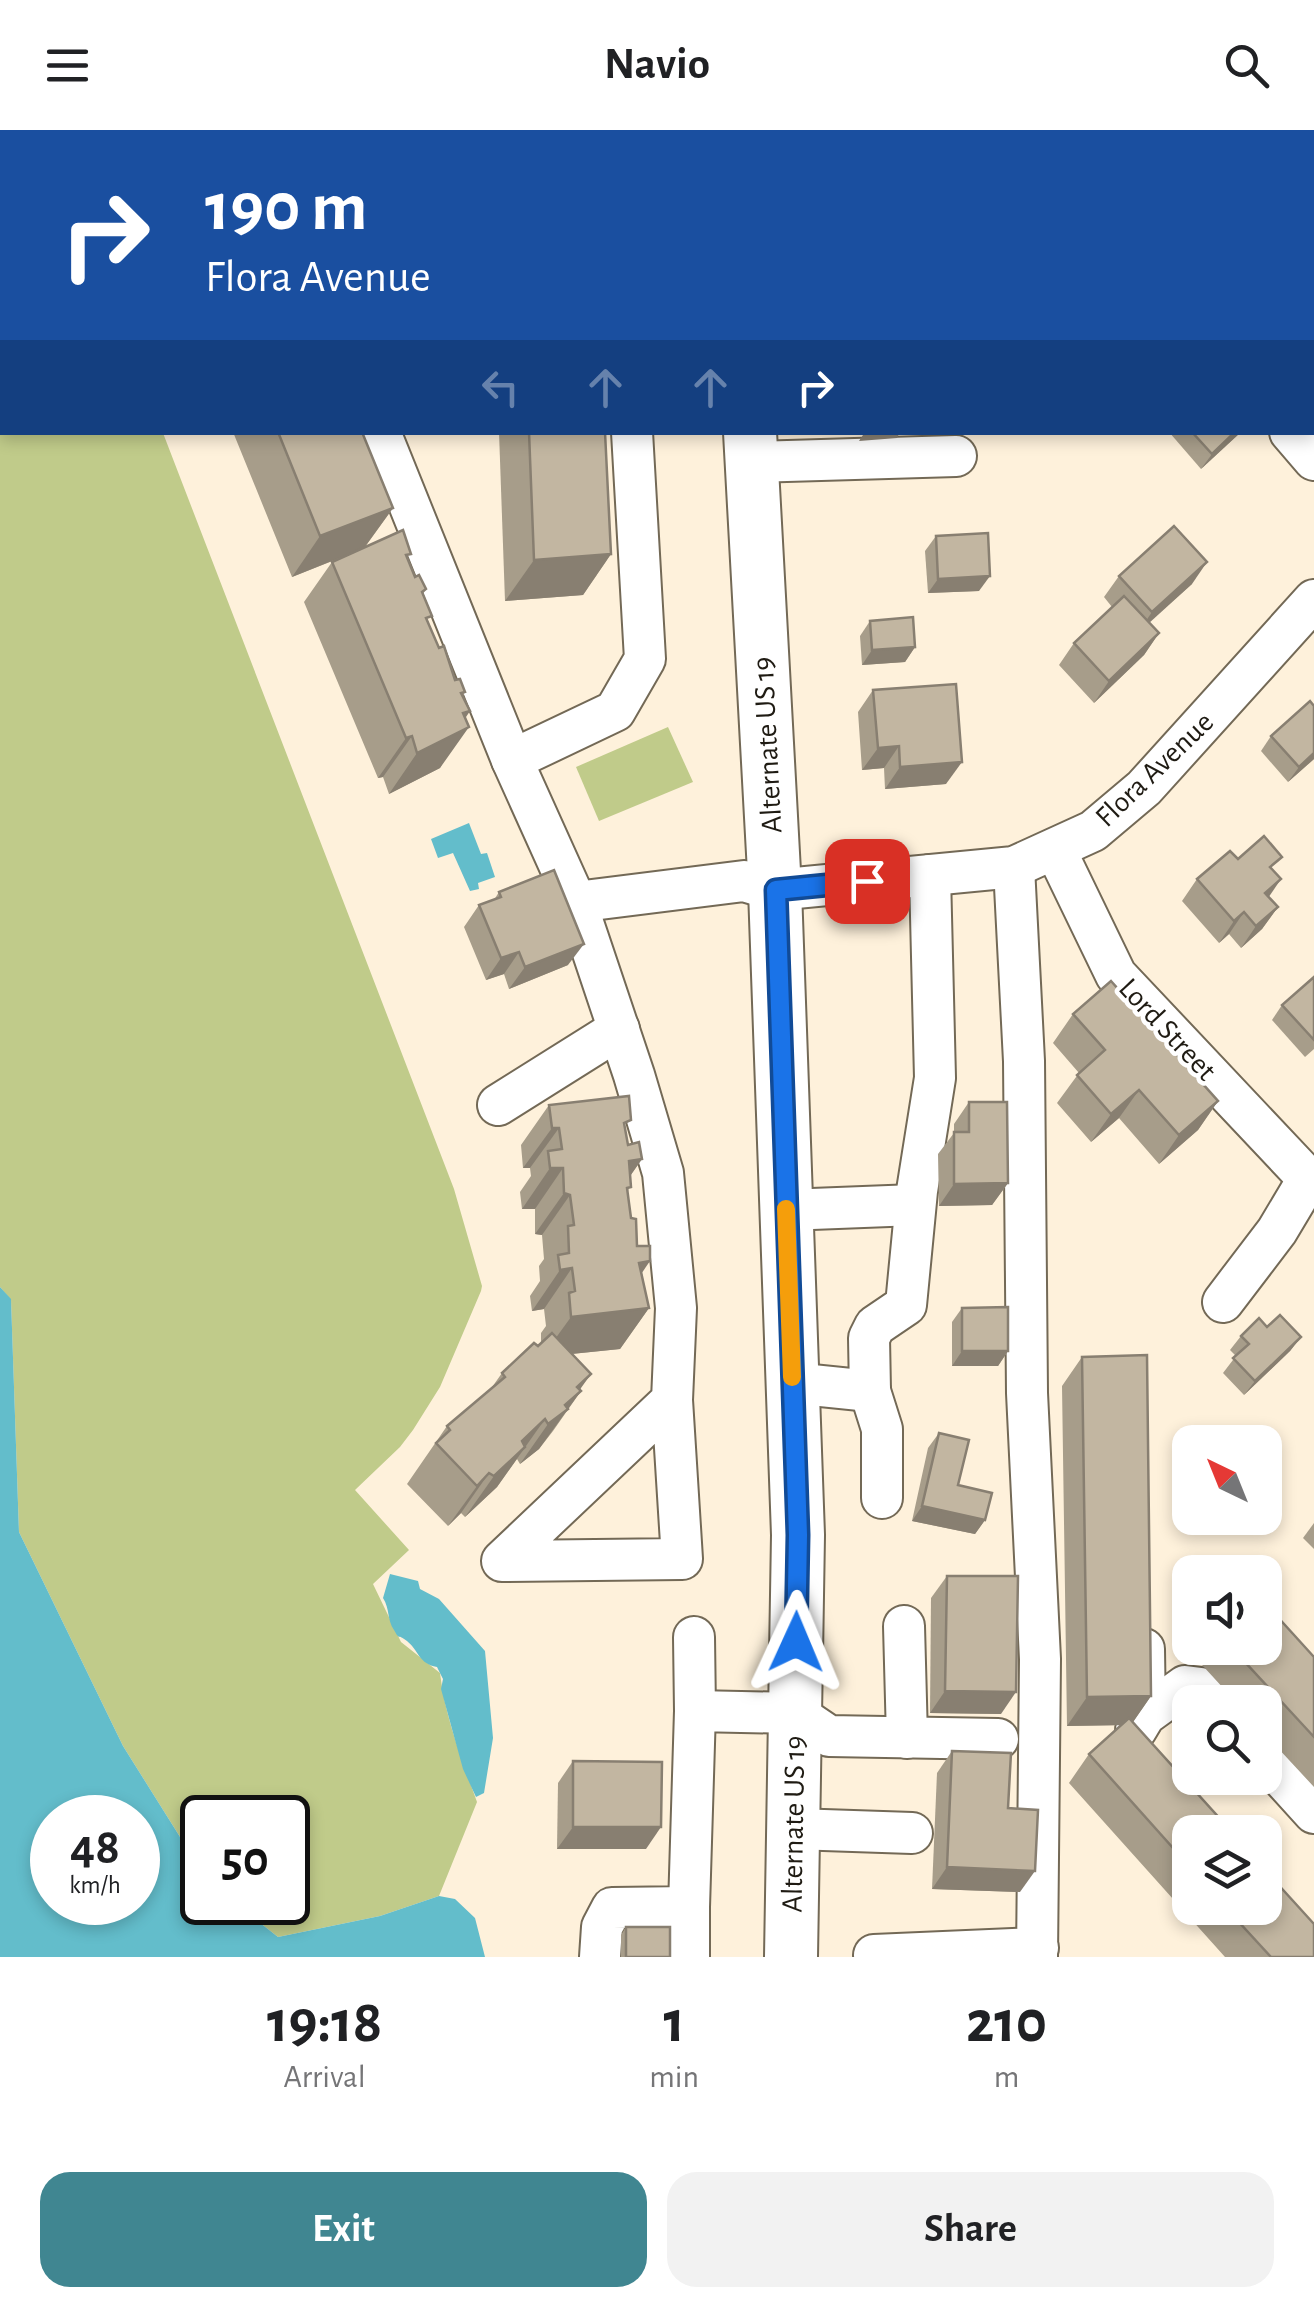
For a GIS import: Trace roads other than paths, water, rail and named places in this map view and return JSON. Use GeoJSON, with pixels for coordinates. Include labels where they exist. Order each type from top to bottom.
{"type":"FeatureCollection","features":[{"type":"Feature","properties":{"kind":"main road","name":"Alternate US 19"},"geometry":{"type":"LineString","coordinates":[[751,447],[776,890],[798,1535],[791,1957]]}},
{"type":"Feature","properties":{"kind":"street"},"geometry":{"type":"LineString","coordinates":[[381,435],[512,760],[576,902],[663,1173],[676,1308],[672,1400],[682,1559],[502,1561],[672,1400]]}},
{"type":"Feature","properties":{"kind":"street"},"geometry":{"type":"LineString","coordinates":[[512,760],[615,711],[645,659],[632,435]]}},
{"type":"Feature","properties":{"kind":"street"},"geometry":{"type":"LineString","coordinates":[[1293,435],[1314,460]]}},
{"type":"Feature","properties":{"kind":"street"},"geometry":{"type":"LineString","coordinates":[[751,447],[848,444],[956,456]]}},
{"type":"Feature","properties":{"kind":"street","name":"Flora Avenue"},"geometry":{"type":"LineString","coordinates":[[576,902],[744,881],[776,890],[1014,867],[1094,830],[1144,788],[1314,600]]}},
{"type":"Feature","properties":{"kind":"street","name":"Lord Street"},"geometry":{"type":"LineString","coordinates":[[1055,850],[1116,975],[1311,1182]]}},
{"type":"Feature","properties":{"kind":"street"},"geometry":{"type":"LineString","coordinates":[[874,1955],[1038,1952],[1040,1660],[1027,1394],[1024,1061],[1014,867]]}},
{"type":"Feature","properties":{"kind":"street"},"geometry":{"type":"LineString","coordinates":[[882,1498],[882,1429],[870,1391],[870,1338],[875,1326],[906,1305],[909,1293],[915,1206],[935,1078],[930,875]]}},
{"type":"Feature","properties":{"kind":"street"},"geometry":{"type":"LineString","coordinates":[[498,1104],[619,1029]]}},
{"type":"Feature","properties":{"kind":"street"},"geometry":{"type":"LineString","coordinates":[[1222,1302],[1311,1182]]}},
{"type":"Feature","properties":{"kind":"street"},"geometry":{"type":"LineString","coordinates":[[786,1210],[915,1206]]}},
{"type":"Feature","properties":{"kind":"street"},"geometry":{"type":"LineString","coordinates":[[792,1384],[870,1391]]}},
{"type":"Feature","properties":{"kind":"street"},"geometry":{"type":"LineString","coordinates":[[1144,1618],[1145,1715]]}},
{"type":"Feature","properties":{"kind":"street"},"geometry":{"type":"LineString","coordinates":[[904,1626],[908,1738]]}},
{"type":"Feature","properties":{"kind":"street"},"geometry":{"type":"LineString","coordinates":[[688,1957],[696,1711],[694,1637]]}},
{"type":"Feature","properties":{"kind":"street"},"geometry":{"type":"LineString","coordinates":[[1151,1773],[1138,1758],[1133,1735],[1145,1715],[1172,1695]]}},
{"type":"Feature","properties":{"kind":"street"},"geometry":{"type":"LineString","coordinates":[[696,1711],[795,1713],[829,1736],[998,1740]]}},
{"type":"Feature","properties":{"kind":"street"},"geometry":{"type":"LineString","coordinates":[[1282,1778],[1314,1813]]}},
{"type":"Feature","properties":{"kind":"street"},"geometry":{"type":"LineString","coordinates":[[794,1829],[912,1834]]}},
{"type":"Feature","properties":{"kind":"street"},"geometry":{"type":"LineString","coordinates":[[577,1957],[578,1913],[582,1905],[689,1907]]}},
{"type":"Feature","properties":{"kind":"street"},"geometry":{"type":"LineString","coordinates":[[600,1957],[602,1928],[612,1908]]}},
{"type":"Feature","properties":{"kind":"water"},"geometry":{"type":"Polygon","coordinates":[[[469,823],[481,854],[487,853],[495,877],[478,883],[479,889],[470,891],[453,853],[438,858],[431,839],[469,823]]]}},
{"type":"Feature","properties":{"kind":"water"},"geometry":{"type":"Polygon","coordinates":[[[0,1287],[11,1299],[19,1532],[123,1746],[154,1795],[30,1795],[30,1925],[160,1925],[160,1805],[180,1837],[180,1925],[263,1925],[278,1937],[380,1916],[439,1896],[455,1899],[475,1918],[485,1957],[0,1957],[0,1287]]]}},
{"type":"Feature","properties":{"kind":"water"},"geometry":{"type":"Polygon","coordinates":[[[390,1574],[418,1581],[420,1589],[439,1599],[485,1651],[493,1738],[484,1793],[476,1797],[463,1769],[441,1689],[443,1679],[437,1667],[423,1660],[392,1626],[383,1598],[390,1574]]]}}]}
